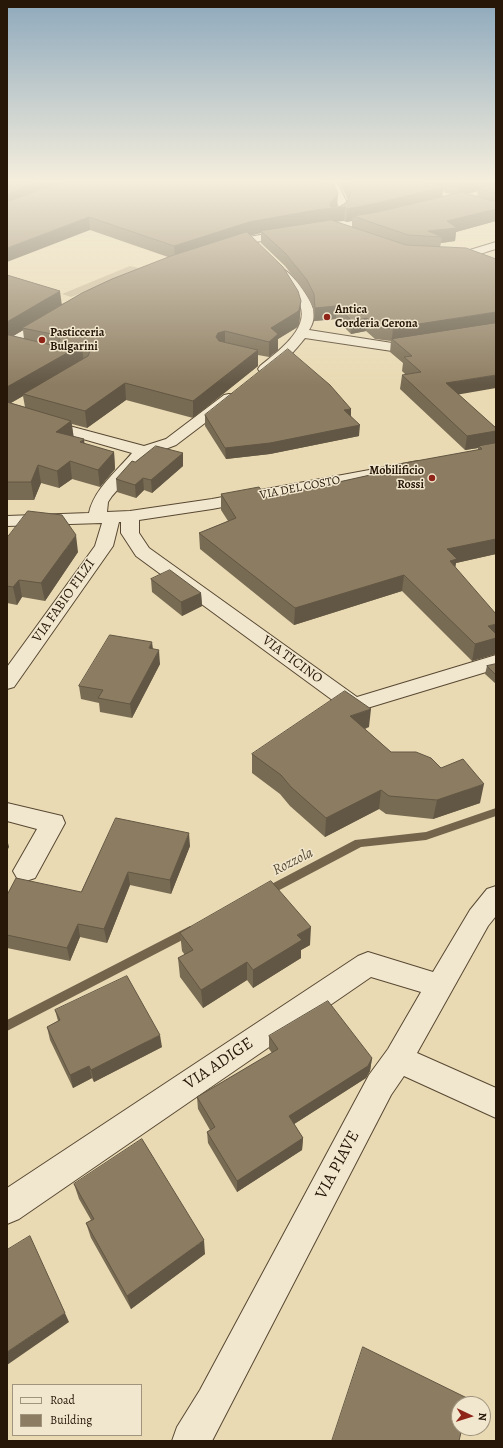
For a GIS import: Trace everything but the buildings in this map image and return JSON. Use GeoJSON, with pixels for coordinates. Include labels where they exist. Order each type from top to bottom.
{"type":"FeatureCollection","features":[{"type":"Feature","properties":{"kind":"street"},"geometry":{"type":"LineString","coordinates":[[434,254],[461,256],[481,250]]}},
{"type":"Feature","properties":{"kind":"street"},"geometry":{"type":"LineString","coordinates":[[254,378],[287,351],[307,325],[307,308],[292,284],[272,261]]}},
{"type":"Feature","properties":{"kind":"street"},"geometry":{"type":"LineString","coordinates":[[8,345],[58,315]]}},
{"type":"Feature","properties":{"kind":"street"},"geometry":{"type":"LineString","coordinates":[[300,333],[392,347],[429,341]]}},
{"type":"Feature","properties":{"kind":"street"},"geometry":{"type":"LineString","coordinates":[[8,345],[29,349]]}},
{"type":"Feature","properties":{"kind":"street"},"geometry":{"type":"LineString","coordinates":[[256,360],[272,364]]}},
{"type":"Feature","properties":{"kind":"street"},"geometry":{"type":"LineString","coordinates":[[13,409],[53,426],[129,446],[139,450],[142,453],[171,442],[206,417],[242,388]]}},
{"type":"Feature","properties":{"kind":"street","name":"VIA FABIO FILZI"},"geometry":{"type":"LineString","coordinates":[[7,682],[83,572],[104,546],[113,517],[100,502],[105,494],[142,453]]}},
{"type":"Feature","properties":{"kind":"street","name":"VIA DEL COSTO"},"geometry":{"type":"LineString","coordinates":[[7,520],[113,517],[212,504],[435,462]]}},
{"type":"Feature","properties":{"kind":"street","name":"VIA TICINO"},"geometry":{"type":"LineString","coordinates":[[113,517],[130,533],[142,552],[354,705],[496,662]]}},
{"type":"Feature","properties":{"kind":"street"},"geometry":{"type":"LineString","coordinates":[[7,812],[53,823],[26,871]]}},
{"type":"Feature","properties":{"kind":"street","name":"VIA PIAVE"},"geometry":{"type":"LineString","coordinates":[[191,1441],[380,1085],[398,1059],[479,918],[496,897]]}},
{"type":"Feature","properties":{"kind":"street","name":"VIA ADIGE"},"geometry":{"type":"LineString","coordinates":[[7,1207],[368,964],[440,986]]}},
{"type":"Feature","properties":{"kind":"street"},"geometry":{"type":"LineString","coordinates":[[398,1059],[496,1103]]}},
{"type":"Feature","properties":{"kind":"shaded area"},"geometry":{"type":"Polygon","coordinates":[[[130,266],[139,268],[145,266],[148,267],[71,297],[62,294],[130,266]]]}},
{"type":"Feature","properties":{"kind":"waterway","name":"Rozzola"},"geometry":{"type":"LineString","coordinates":[[266,892],[359,843],[426,836],[496,812]]}},
{"type":"Feature","properties":{"kind":"waterway","name":"Rozzola"},"geometry":{"type":"LineString","coordinates":[[7,1026],[190,931]]}},
{"type":"Feature","properties":{"kind":"place","name":"Antica Corderia Cerona"},"geometry":{"type":"Point","coordinates":[327,317]}},
{"type":"Feature","properties":{"kind":"place","name":"Pasticceria Bulgarini"},"geometry":{"type":"Point","coordinates":[42,340]}},
{"type":"Feature","properties":{"kind":"place","name":"Mobilificio Rossi"},"geometry":{"type":"Point","coordinates":[432,478]}}]}
